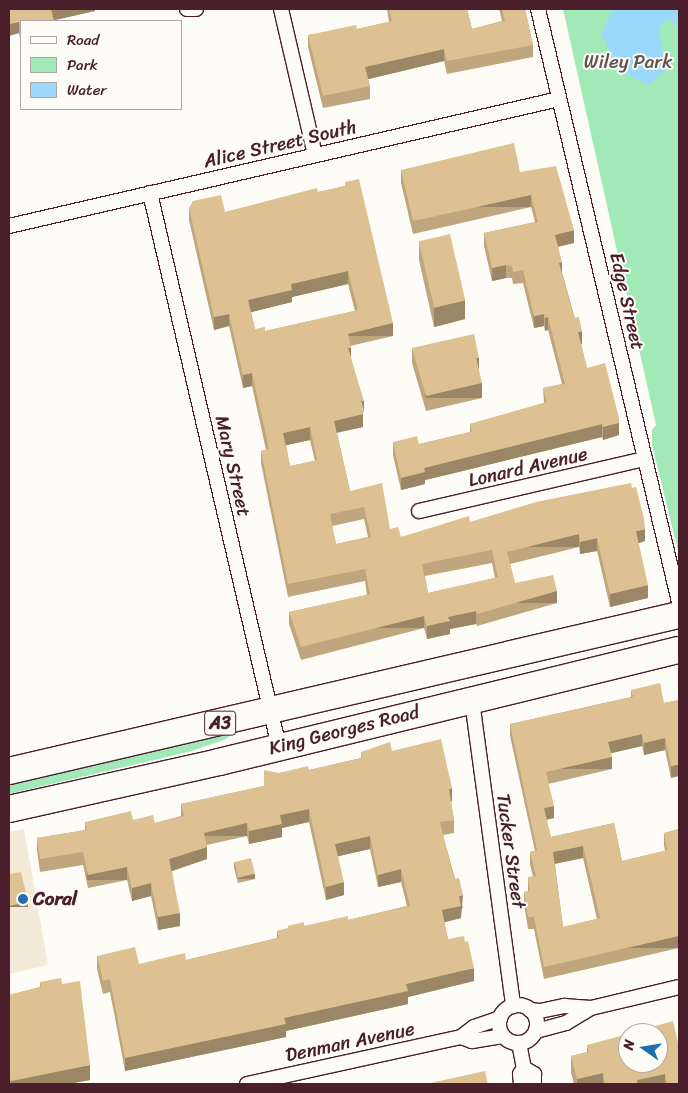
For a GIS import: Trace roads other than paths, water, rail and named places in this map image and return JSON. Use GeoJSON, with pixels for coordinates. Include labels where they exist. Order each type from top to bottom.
{"type":"FeatureCollection","features":[{"type":"Feature","properties":{"kind":"highway","name":"King Georges Road"},"geometry":{"type":"LineString","coordinates":[[9,771],[270,712],[679,615]]}},
{"type":"Feature","properties":{"kind":"highway","name":"King Georges Road"},"geometry":{"type":"LineString","coordinates":[[9,809],[472,701],[679,650]]}},
{"type":"Feature","properties":{"kind":"street"},"geometry":{"type":"LineString","coordinates":[[187,9],[196,9]]}},
{"type":"Feature","properties":{"kind":"street"},"geometry":{"type":"LineString","coordinates":[[281,9],[315,155]]}},
{"type":"Feature","properties":{"kind":"street","name":"Edge Street"},"geometry":{"type":"LineString","coordinates":[[538,9],[679,602]]}},
{"type":"Feature","properties":{"kind":"street","name":"Alice Street South"},"geometry":{"type":"LineString","coordinates":[[9,226],[559,99]]}},
{"type":"Feature","properties":{"kind":"street","name":"Mary Street"},"geometry":{"type":"LineString","coordinates":[[150,193],[278,746]]}},
{"type":"Feature","properties":{"kind":"street","name":"Lonard Avenue"},"geometry":{"type":"LineString","coordinates":[[419,512],[645,459]]}},
{"type":"Feature","properties":{"kind":"street","name":"Tucker Street"},"geometry":{"type":"LineString","coordinates":[[472,701],[513,1006]]}},
{"type":"Feature","properties":{"kind":"street"},"geometry":{"type":"LineString","coordinates":[[590,1008],[564,1006],[540,1011],[513,1006],[500,1018],[503,1036],[519,1043],[529,1039],[536,1031],[566,1023],[590,1008],[679,986]]}},
{"type":"Feature","properties":{"kind":"street"},"geometry":{"type":"LineString","coordinates":[[530,1010],[536,1020],[536,1031]]}},
{"type":"Feature","properties":{"kind":"street","name":"Denman Avenue"},"geometry":{"type":"LineString","coordinates":[[247,1084],[461,1037],[474,1027],[500,1018]]}},
{"type":"Feature","properties":{"kind":"street","name":"Denman Avenue"},"geometry":{"type":"LineString","coordinates":[[461,1037],[472,1041],[503,1036]]}},
{"type":"Feature","properties":{"kind":"street"},"geometry":{"type":"LineString","coordinates":[[519,1043],[524,1068],[520,1074],[521,1084]]}},
{"type":"Feature","properties":{"kind":"street"},"geometry":{"type":"LineString","coordinates":[[524,1068],[534,1074],[534,1084]]}},
{"type":"Feature","properties":{"kind":"water"},"geometry":{"type":"Polygon","coordinates":[[[613,9],[679,9],[679,29],[670,18],[659,26],[662,51],[672,56],[672,64],[649,85],[620,71],[601,34],[613,9]]]}},
{"type":"Feature","properties":{"kind":"place","name":"Coral"},"geometry":{"type":"Point","coordinates":[23,899]}},
{"type":"Feature","properties":{"kind":"park label","name":"Wiley Park"},"geometry":{"type":"Point","coordinates":[628,62]}}]}
